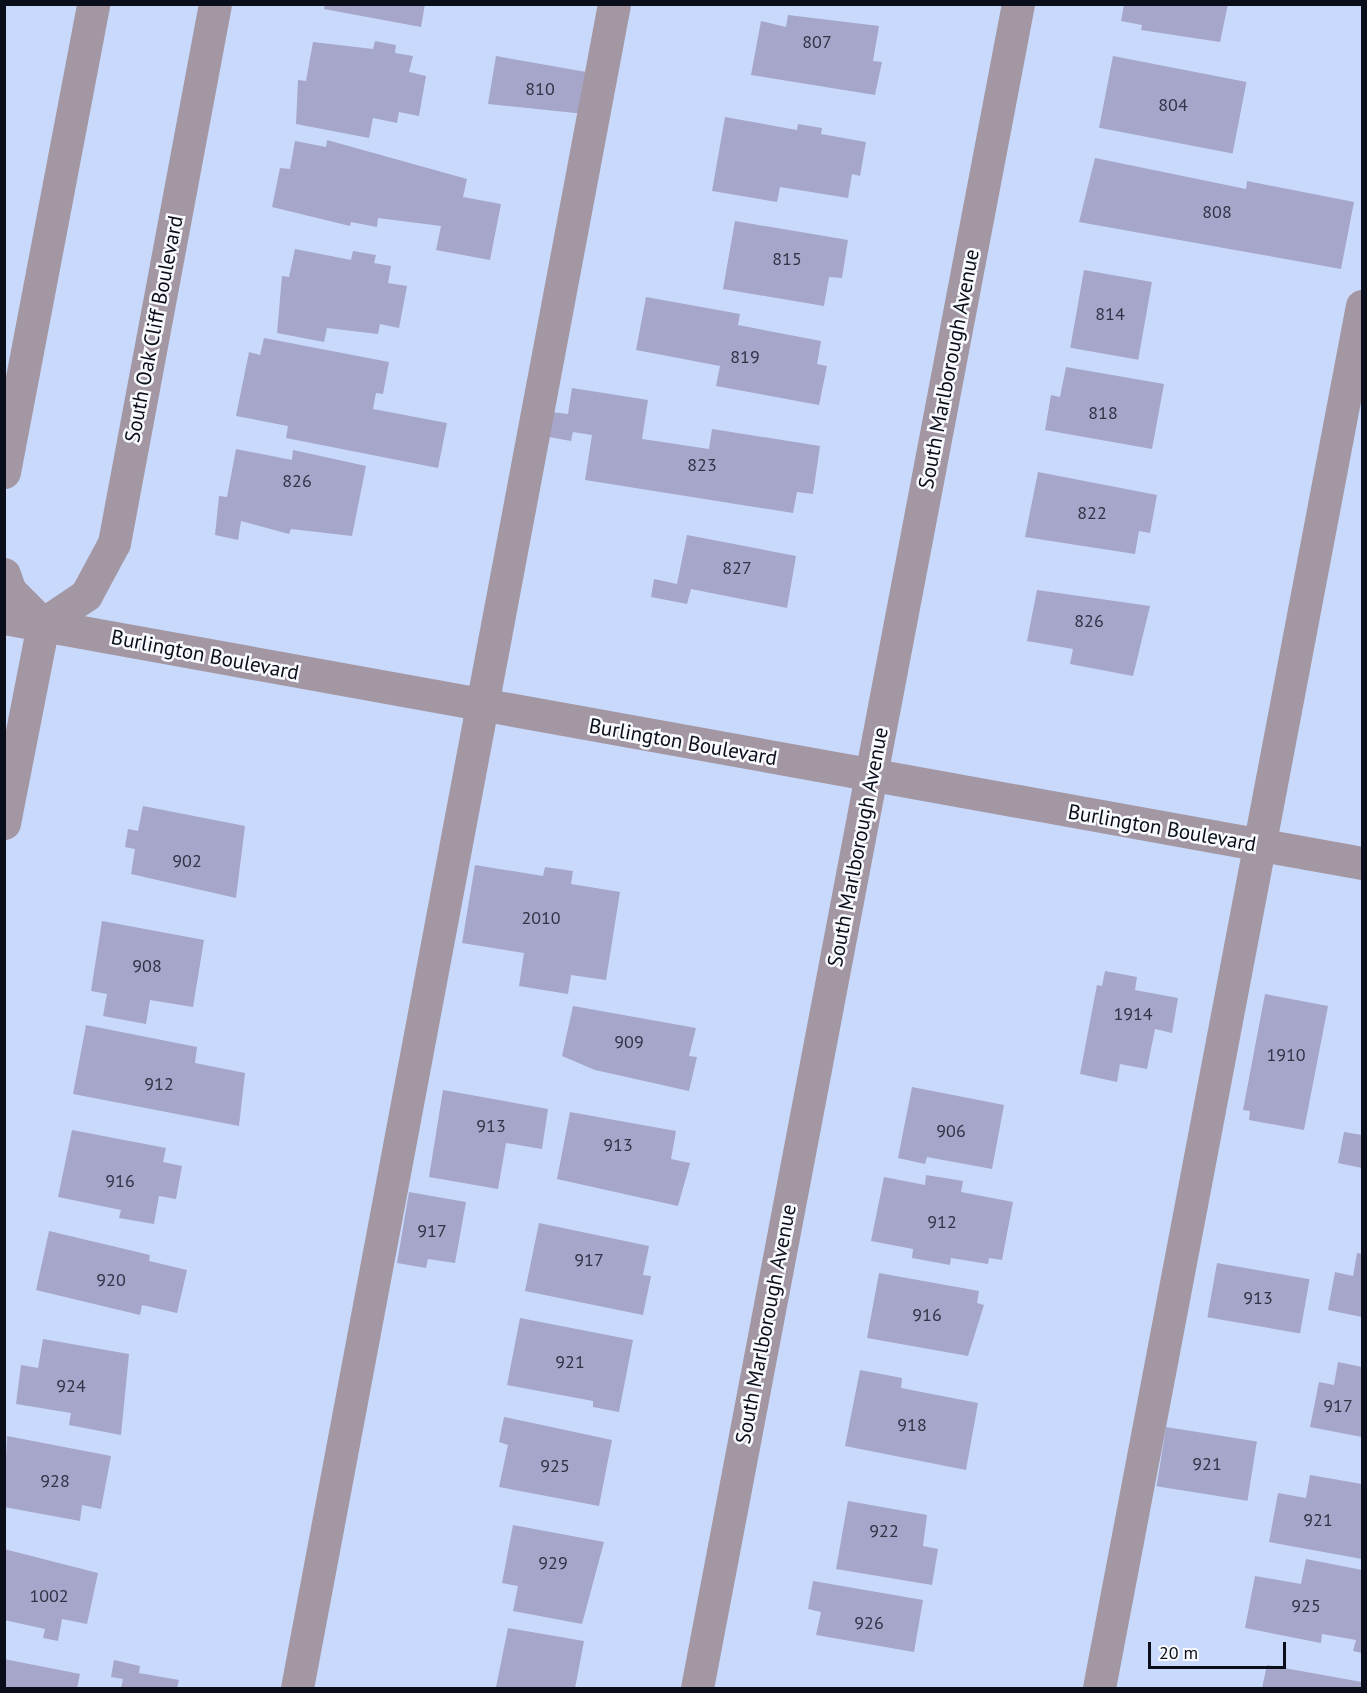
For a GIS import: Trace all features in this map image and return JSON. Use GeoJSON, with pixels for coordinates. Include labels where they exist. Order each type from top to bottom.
{"type":"FeatureCollection","features":[{"type":"Feature","properties":{"kind":"street"},"geometry":{"type":"LineString","coordinates":[[4,472],[93,4]]}},
{"type":"Feature","properties":{"kind":"street","name":"South Oak Cliff Boulevard"},"geometry":{"type":"LineString","coordinates":[[43,624],[86,595],[114,543],[215,4]]}},
{"type":"Feature","properties":{"kind":"street"},"geometry":{"type":"LineString","coordinates":[[297,1689],[614,4]]}},
{"type":"Feature","properties":{"kind":"street","name":"South Marlborough Avenue"},"geometry":{"type":"LineString","coordinates":[[696,1689],[1018,4]]}},
{"type":"Feature","properties":{"kind":"street"},"geometry":{"type":"LineString","coordinates":[[1100,1689],[1362,306]]}},
{"type":"Feature","properties":{"kind":"street"},"geometry":{"type":"LineString","coordinates":[[4,574],[10,591],[43,624],[4,823]]}},
{"type":"Feature","properties":{"kind":"street","name":"Burlington Boulevard"},"geometry":{"type":"LineString","coordinates":[[4,618],[483,707],[1362,863]]}},
{"type":"Feature","properties":{"kind":"building"},"geometry":{"type":"Polygon","coordinates":[[[325,4],[425,4],[421,27],[324,9],[325,4]]]}},
{"type":"Feature","properties":{"kind":"building"},"geometry":{"type":"Polygon","coordinates":[[[1228,4],[1220,42],[1141,30],[1142,25],[1121,21],[1124,5],[1228,4]]]}},
{"type":"Feature","properties":{"kind":"building"},"geometry":{"type":"Polygon","coordinates":[[[788,15],[879,26],[873,61],[882,62],[875,95],[751,75],[761,21],[786,27],[788,15]]]}},
{"type":"Feature","properties":{"kind":"building"},"geometry":{"type":"Polygon","coordinates":[[[375,41],[396,45],[395,53],[413,56],[409,72],[426,76],[419,116],[399,112],[397,123],[373,118],[369,138],[296,124],[298,80],[306,81],[313,42],[373,49],[375,41]]]}},
{"type":"Feature","properties":{"kind":"building"},"geometry":{"type":"Polygon","coordinates":[[[496,56],[592,73],[585,114],[488,104],[496,56]]]}},
{"type":"Feature","properties":{"kind":"building"},"geometry":{"type":"Polygon","coordinates":[[[1113,56],[1247,82],[1233,154],[1099,128],[1113,56]]]}},
{"type":"Feature","properties":{"kind":"building"},"geometry":{"type":"Polygon","coordinates":[[[725,117],[797,130],[798,124],[822,128],[821,134],[866,142],[860,176],[852,174],[848,198],[780,187],[777,202],[712,191],[725,117]]]}},
{"type":"Feature","properties":{"kind":"building"},"geometry":{"type":"Polygon","coordinates":[[[327,140],[467,179],[463,197],[501,204],[490,260],[436,250],[441,226],[378,218],[377,227],[351,222],[350,226],[272,207],[280,168],[290,169],[295,141],[326,147],[327,140]]]}},
{"type":"Feature","properties":{"kind":"building"},"geometry":{"type":"Polygon","coordinates":[[[1095,158],[1246,189],[1247,181],[1354,202],[1341,269],[1079,222],[1095,158]]]}},
{"type":"Feature","properties":{"kind":"building"},"geometry":{"type":"Polygon","coordinates":[[[735,221],[848,240],[842,278],[829,277],[824,306],[723,289],[735,221]]]}},
{"type":"Feature","properties":{"kind":"building"},"geometry":{"type":"Polygon","coordinates":[[[295,249],[351,260],[353,251],[376,255],[374,263],[391,266],[388,283],[407,286],[399,328],[380,324],[378,334],[327,328],[324,342],[277,333],[282,276],[289,277],[295,249]]]}},
{"type":"Feature","properties":{"kind":"building"},"geometry":{"type":"Polygon","coordinates":[[[1084,270],[1152,282],[1138,360],[1070,348],[1084,270]]]}},
{"type":"Feature","properties":{"kind":"building"},"geometry":{"type":"Polygon","coordinates":[[[646,297],[740,314],[738,325],[821,341],[817,364],[827,366],[819,405],[716,386],[720,366],[636,350],[646,297]]]}},
{"type":"Feature","properties":{"kind":"building"},"geometry":{"type":"Polygon","coordinates":[[[264,338],[389,362],[383,394],[376,393],[373,409],[447,423],[438,468],[286,438],[288,426],[236,416],[249,352],[260,355],[264,338]]]}},
{"type":"Feature","properties":{"kind":"building"},"geometry":{"type":"Polygon","coordinates":[[[1066,367],[1164,384],[1152,449],[1045,430],[1051,395],[1060,397],[1066,367]]]}},
{"type":"Feature","properties":{"kind":"building"},"geometry":{"type":"Polygon","coordinates":[[[572,388],[648,400],[642,439],[709,449],[712,429],[820,446],[813,494],[797,492],[793,513],[585,480],[592,435],[573,432],[571,441],[549,437],[552,412],[568,414],[572,388]]]}},
{"type":"Feature","properties":{"kind":"building"},"geometry":{"type":"Polygon","coordinates":[[[236,449],[292,460],[293,450],[366,466],[352,536],[291,529],[289,534],[241,521],[238,540],[215,535],[219,496],[227,497],[236,449]]]}},
{"type":"Feature","properties":{"kind":"building"},"geometry":{"type":"Polygon","coordinates":[[[1038,472],[1157,495],[1150,533],[1139,531],[1135,554],[1025,537],[1038,472]]]}},
{"type":"Feature","properties":{"kind":"building"},"geometry":{"type":"Polygon","coordinates":[[[687,535],[796,556],[787,608],[691,589],[687,604],[651,597],[654,579],[677,584],[687,535]]]}},
{"type":"Feature","properties":{"kind":"building"},"geometry":{"type":"Polygon","coordinates":[[[1037,590],[1150,606],[1133,676],[1070,664],[1073,649],[1027,641],[1037,590]]]}},
{"type":"Feature","properties":{"kind":"building"},"geometry":{"type":"Polygon","coordinates":[[[143,806],[245,826],[236,898],[131,874],[135,849],[125,847],[128,829],[138,831],[143,806]]]}},
{"type":"Feature","properties":{"kind":"building"},"geometry":{"type":"Polygon","coordinates":[[[475,865],[543,876],[545,867],[573,871],[571,884],[620,892],[606,980],[571,975],[568,994],[519,986],[524,953],[462,943],[475,865]]]}},
{"type":"Feature","properties":{"kind":"building"},"geometry":{"type":"Polygon","coordinates":[[[102,921],[204,940],[193,1007],[150,1000],[146,1024],[103,1016],[107,994],[91,991],[102,921]]]}},
{"type":"Feature","properties":{"kind":"building"},"geometry":{"type":"Polygon","coordinates":[[[1105,971],[1137,977],[1135,990],[1178,998],[1172,1033],[1155,1029],[1147,1069],[1120,1064],[1117,1082],[1080,1074],[1097,985],[1102,986],[1105,971]]]}},
{"type":"Feature","properties":{"kind":"building"},"geometry":{"type":"Polygon","coordinates":[[[1265,994],[1328,1006],[1304,1130],[1249,1120],[1250,1111],[1243,1110],[1265,994]]]}},
{"type":"Feature","properties":{"kind":"building"},"geometry":{"type":"Polygon","coordinates":[[[573,1006],[696,1028],[689,1056],[697,1057],[689,1091],[595,1070],[562,1056],[573,1006]]]}},
{"type":"Feature","properties":{"kind":"building"},"geometry":{"type":"Polygon","coordinates":[[[86,1025],[197,1047],[195,1063],[245,1073],[239,1126],[73,1094],[86,1025]]]}},
{"type":"Feature","properties":{"kind":"building"},"geometry":{"type":"Polygon","coordinates":[[[912,1087],[1004,1105],[992,1169],[927,1157],[925,1164],[898,1158],[912,1087]]]}},
{"type":"Feature","properties":{"kind":"building"},"geometry":{"type":"Polygon","coordinates":[[[443,1090],[548,1109],[542,1149],[506,1143],[498,1189],[429,1177],[443,1090]]]}},
{"type":"Feature","properties":{"kind":"building"},"geometry":{"type":"Polygon","coordinates":[[[570,1112],[676,1131],[671,1159],[690,1163],[678,1206],[557,1179],[570,1112]]]}},
{"type":"Feature","properties":{"kind":"building"},"geometry":{"type":"Polygon","coordinates":[[[72,1130],[166,1148],[163,1162],[182,1166],[176,1199],[159,1196],[154,1224],[119,1218],[121,1210],[58,1197],[72,1130]]]}},
{"type":"Feature","properties":{"kind":"building"},"geometry":{"type":"Polygon","coordinates":[[[1344,1132],[1362,1135],[1362,1168],[1338,1163],[1344,1132]]]}},
{"type":"Feature","properties":{"kind":"building"},"geometry":{"type":"Polygon","coordinates":[[[926,1175],[963,1181],[961,1192],[1013,1202],[1002,1260],[989,1258],[988,1264],[951,1258],[950,1265],[912,1258],[913,1249],[871,1241],[884,1177],[925,1185],[926,1175]]]}},
{"type":"Feature","properties":{"kind":"building"},"geometry":{"type":"Polygon","coordinates":[[[409,1192],[466,1202],[455,1263],[428,1259],[426,1268],[397,1263],[409,1192]]]}},
{"type":"Feature","properties":{"kind":"building"},"geometry":{"type":"Polygon","coordinates":[[[539,1223],[649,1246],[643,1275],[651,1276],[643,1315],[525,1291],[539,1223]]]}},
{"type":"Feature","properties":{"kind":"building"},"geometry":{"type":"Polygon","coordinates":[[[49,1231],[150,1255],[149,1261],[187,1270],[177,1313],[142,1305],[140,1315],[36,1290],[49,1231]]]}},
{"type":"Feature","properties":{"kind":"building"},"geometry":{"type":"Polygon","coordinates":[[[1357,1253],[1362,1254],[1362,1317],[1328,1310],[1335,1272],[1353,1276],[1357,1253]]]}},
{"type":"Feature","properties":{"kind":"building"},"geometry":{"type":"Polygon","coordinates":[[[1217,1263],[1310,1279],[1300,1333],[1207,1317],[1217,1263]]]}},
{"type":"Feature","properties":{"kind":"building"},"geometry":{"type":"Polygon","coordinates":[[[879,1273],[979,1291],[977,1303],[984,1305],[968,1356],[867,1338],[879,1273]]]}},
{"type":"Feature","properties":{"kind":"building"},"geometry":{"type":"Polygon","coordinates":[[[520,1318],[633,1340],[619,1412],[593,1407],[593,1401],[507,1385],[520,1318]]]}},
{"type":"Feature","properties":{"kind":"building"},"geometry":{"type":"Polygon","coordinates":[[[43,1339],[129,1354],[121,1435],[69,1425],[71,1413],[16,1404],[21,1365],[38,1368],[43,1339]]]}},
{"type":"Feature","properties":{"kind":"building"},"geometry":{"type":"Polygon","coordinates":[[[1338,1362],[1362,1367],[1362,1437],[1310,1427],[1319,1382],[1334,1385],[1338,1362]]]}},
{"type":"Feature","properties":{"kind":"building"},"geometry":{"type":"Polygon","coordinates":[[[860,1370],[902,1378],[901,1388],[978,1403],[966,1470],[845,1446],[860,1370]]]}},
{"type":"Feature","properties":{"kind":"building"},"geometry":{"type":"Polygon","coordinates":[[[504,1417],[612,1440],[599,1506],[499,1487],[508,1445],[499,1442],[504,1417]]]}},
{"type":"Feature","properties":{"kind":"building"},"geometry":{"type":"Polygon","coordinates":[[[1166,1427],[1257,1441],[1247,1501],[1157,1486],[1166,1427]]]}},
{"type":"Feature","properties":{"kind":"building"},"geometry":{"type":"Polygon","coordinates":[[[7,1436],[111,1456],[101,1509],[82,1505],[80,1521],[4,1507],[7,1436]]]}},
{"type":"Feature","properties":{"kind":"building"},"geometry":{"type":"Polygon","coordinates":[[[1310,1475],[1362,1484],[1362,1559],[1269,1542],[1278,1493],[1306,1498],[1310,1475]]]}},
{"type":"Feature","properties":{"kind":"building"},"geometry":{"type":"Polygon","coordinates":[[[848,1501],[927,1515],[923,1546],[938,1549],[932,1585],[836,1569],[848,1501]]]}},
{"type":"Feature","properties":{"kind":"building"},"geometry":{"type":"Polygon","coordinates":[[[513,1525],[604,1542],[582,1624],[513,1611],[518,1586],[502,1583],[513,1525]]]}},
{"type":"Feature","properties":{"kind":"building"},"geometry":{"type":"Polygon","coordinates":[[[4,1549],[98,1573],[87,1624],[62,1619],[58,1641],[43,1638],[45,1629],[4,1620],[4,1549]]]}},
{"type":"Feature","properties":{"kind":"building"},"geometry":{"type":"Polygon","coordinates":[[[1306,1559],[1362,1570],[1362,1653],[1353,1651],[1356,1640],[1322,1634],[1321,1643],[1245,1628],[1255,1576],[1301,1584],[1306,1559]]]}},
{"type":"Feature","properties":{"kind":"building"},"geometry":{"type":"Polygon","coordinates":[[[813,1581],[923,1600],[914,1652],[816,1635],[821,1612],[808,1609],[813,1581]]]}},
{"type":"Feature","properties":{"kind":"building"},"geometry":{"type":"Polygon","coordinates":[[[508,1628],[584,1641],[575,1688],[496,1687],[508,1628]]]}},
{"type":"Feature","properties":{"kind":"building"},"geometry":{"type":"Polygon","coordinates":[[[4,1659],[80,1674],[77,1688],[4,1688],[4,1659]]]}},
{"type":"Feature","properties":{"kind":"building"},"geometry":{"type":"Polygon","coordinates":[[[114,1660],[140,1666],[139,1673],[179,1680],[177,1688],[121,1688],[123,1679],[111,1677],[114,1660]]]}},
{"type":"Feature","properties":{"kind":"building"},"geometry":{"type":"Polygon","coordinates":[[[1267,1665],[1362,1682],[1362,1688],[1262,1688],[1267,1665]]]}}]}
